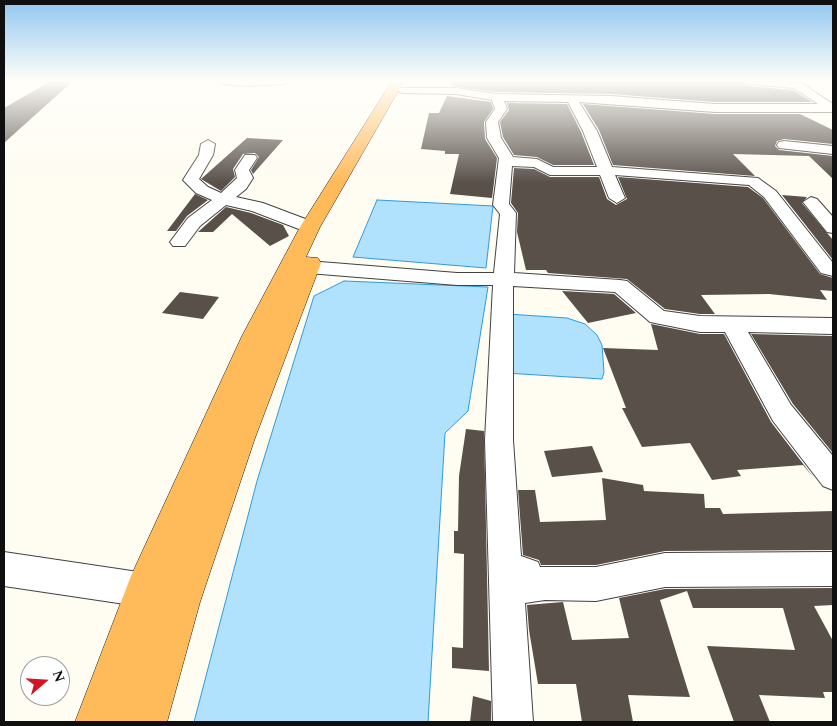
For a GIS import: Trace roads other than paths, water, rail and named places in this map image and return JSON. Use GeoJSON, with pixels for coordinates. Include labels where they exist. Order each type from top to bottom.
{"type":"FeatureCollection","features":[{"type":"Feature","properties":{"kind":"highway"},"geometry":{"type":"LineString","coordinates":[[98,722],[145,590],[254,336],[310,227],[383,115]]}},
{"type":"Feature","properties":{"kind":"highway"},"geometry":{"type":"LineString","coordinates":[[144,722],[180,602],[239,438],[308,267],[387,115]]}},
{"type":"Feature","properties":{"kind":"street"},"geometry":{"type":"LineString","coordinates":[[497,115],[492,122],[494,138],[505,161],[502,205],[508,213],[503,279],[499,440],[513,722]]}},
{"type":"Feature","properties":{"kind":"street"},"geometry":{"type":"LineString","coordinates":[[581,115],[590,131],[617,198]]}},
{"type":"Feature","properties":{"kind":"street"},"geometry":{"type":"LineString","coordinates":[[208,144],[206,155],[191,180],[202,190],[222,199],[257,207],[310,227]]}},
{"type":"Feature","properties":{"kind":"street"},"geometry":{"type":"LineString","coordinates":[[784,145],[833,150]]}},
{"type":"Feature","properties":{"kind":"street"},"geometry":{"type":"LineString","coordinates":[[179,242],[194,222],[240,186],[245,178],[242,170],[250,158]]}},
{"type":"Feature","properties":{"kind":"street"},"geometry":{"type":"LineString","coordinates":[[505,161],[537,164],[550,171],[606,171],[754,181],[770,194],[828,269],[833,270]]}},
{"type":"Feature","properties":{"kind":"street"},"geometry":{"type":"LineString","coordinates":[[812,202],[833,228]]}},
{"type":"Feature","properties":{"kind":"street"},"geometry":{"type":"LineString","coordinates":[[308,267],[457,279],[503,279],[620,286],[658,317],[700,324],[833,326]]}},
{"type":"Feature","properties":{"kind":"street"},"geometry":{"type":"LineString","coordinates":[[732,324],[782,413],[833,477]]}},
{"type":"Feature","properties":{"kind":"street"},"geometry":{"type":"LineString","coordinates":[[505,568],[526,574],[524,586],[545,583],[596,584],[665,570],[712,572],[833,569]]}},
{"type":"Feature","properties":{"kind":"street"},"geometry":{"type":"LineString","coordinates":[[4,569],[145,590],[180,602]]}},
{"type":"Feature","properties":{"kind":"water"},"geometry":{"type":"Polygon","coordinates":[[[377,200],[493,206],[486,268],[353,257],[377,200]]]}},
{"type":"Feature","properties":{"kind":"water"},"geometry":{"type":"Polygon","coordinates":[[[344,281],[488,287],[468,411],[445,433],[428,722],[194,722],[257,481],[314,296],[344,281]]]}},
{"type":"Feature","properties":{"kind":"water"},"geometry":{"type":"Polygon","coordinates":[[[508,314],[567,318],[585,324],[597,335],[602,345],[604,372],[602,379],[505,373],[508,314]]]}}]}
